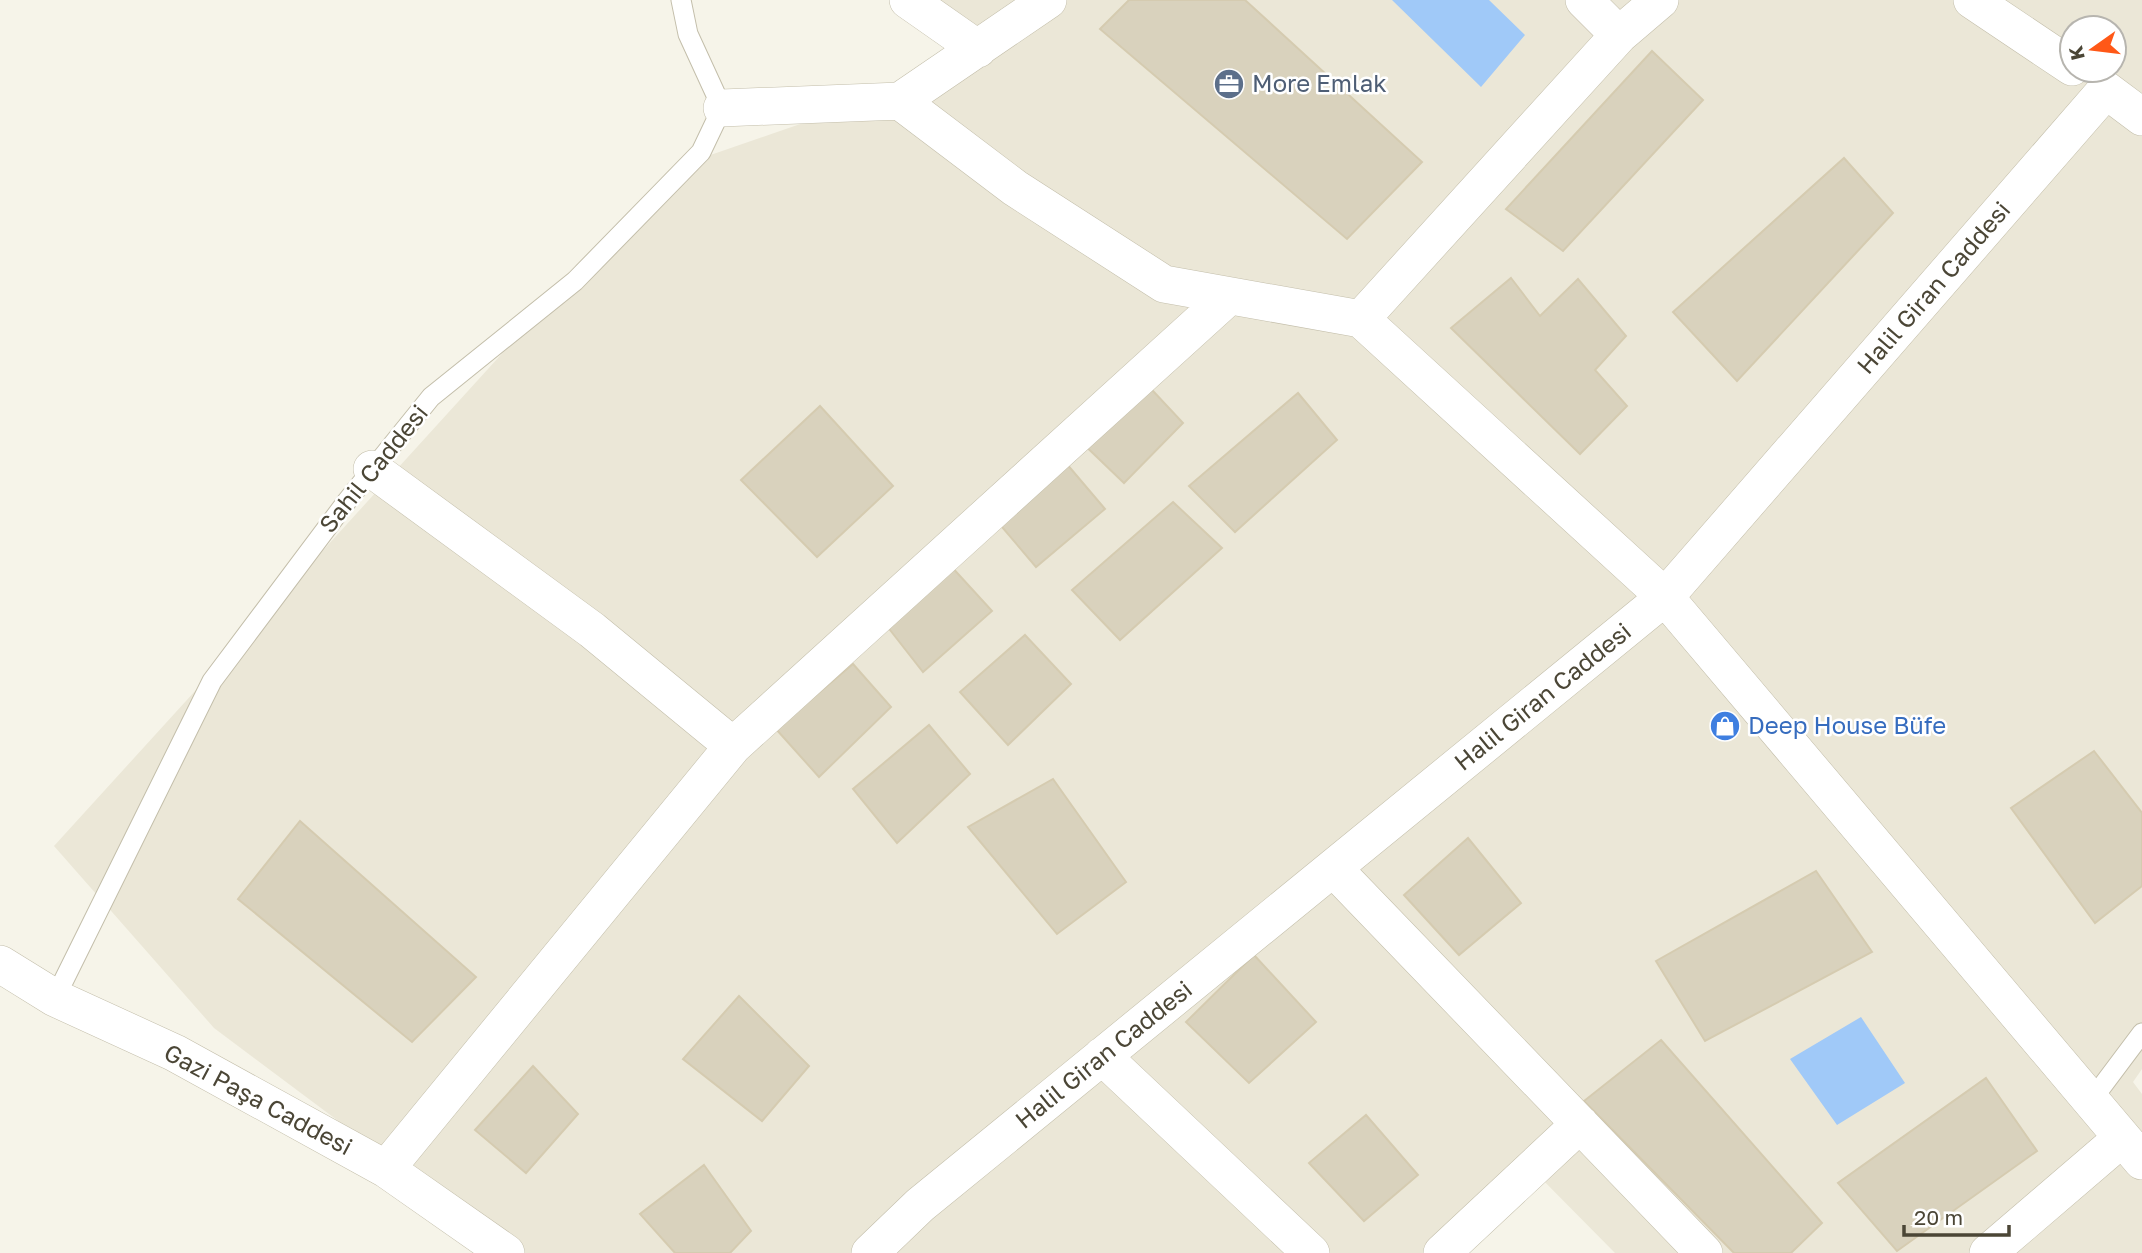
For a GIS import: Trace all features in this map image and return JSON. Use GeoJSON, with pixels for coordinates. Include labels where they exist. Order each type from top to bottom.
{"type":"FeatureCollection","features":[{"type":"Feature","properties":{"kind":"street"},"geometry":{"type":"LineString","coordinates":[[908,0],[978,49]]}},
{"type":"Feature","properties":{"kind":"street"},"geometry":{"type":"LineString","coordinates":[[722,108],[900,101],[1048,0]]}},
{"type":"Feature","properties":{"kind":"street"},"geometry":{"type":"LineString","coordinates":[[1584,0],[1619,35]]}},
{"type":"Feature","properties":{"kind":"street"},"geometry":{"type":"LineString","coordinates":[[1360,319],[1619,35],[1660,0]]}},
{"type":"Feature","properties":{"kind":"street"},"geometry":{"type":"LineString","coordinates":[[1972,0],[2058,58]]}},
{"type":"Feature","properties":{"kind":"street"},"geometry":{"type":"LineString","coordinates":[[2097,84],[2142,117]]}},
{"type":"Feature","properties":{"kind":"street","name":"Halil Giran Caddesi"},"geometry":{"type":"LineString","coordinates":[[870,1253],[920,1205],[1665,597],[2106,90]]}},
{"type":"Feature","properties":{"kind":"street"},"geometry":{"type":"LineString","coordinates":[[900,101],[1015,188],[1164,284],[1360,319],[1665,597],[2132,1150],[1988,1253]]}},
{"type":"Feature","properties":{"kind":"street"},"geometry":{"type":"LineString","coordinates":[[386,1170],[733,746],[1229,296]]}},
{"type":"Feature","properties":{"kind":"street"},"geometry":{"type":"LineString","coordinates":[[372,469],[592,630],[733,746]]}},
{"type":"Feature","properties":{"kind":"street"},"geometry":{"type":"LineString","coordinates":[[1333,868],[1704,1253]]}},
{"type":"Feature","properties":{"kind":"street","name":"Gazi Paşa Caddesi"},"geometry":{"type":"LineString","coordinates":[[0,964],[55,998],[175,1053],[386,1170],[506,1253]]}},
{"type":"Feature","properties":{"kind":"street"},"geometry":{"type":"LineString","coordinates":[[1102,1056],[1311,1253]]}},
{"type":"Feature","properties":{"kind":"street"},"geometry":{"type":"LineString","coordinates":[[1442,1253],[1580,1124]]}},
{"type":"Feature","properties":{"kind":"lane"},"geometry":{"type":"LineString","coordinates":[[681,0],[688,34],[722,108]]}},
{"type":"Feature","properties":{"kind":"lane","name":"Sahil Caddesi"},"geometry":{"type":"LineString","coordinates":[[55,998],[212,681],[372,469],[432,397],[575,281],[701,152],[722,108]]}},
{"type":"Feature","properties":{"kind":"lane"},"geometry":{"type":"LineString","coordinates":[[2091,1101],[2142,1032]]}},
{"type":"Feature","properties":{"kind":"shaded area"},"geometry":{"type":"Polygon","coordinates":[[[918,0],[2142,0],[2142,1069],[2133,1082],[2142,1094],[2142,1253],[1615,1253],[1530,1167],[1431,1253],[515,1253],[214,1028],[54,846],[670,169],[985,60],[918,0]]]}},
{"type":"Feature","properties":{"kind":"water"},"geometry":{"type":"Polygon","coordinates":[[[1392,0],[1489,0],[1525,35],[1481,87],[1392,0]]]}},
{"type":"Feature","properties":{"kind":"water"},"geometry":{"type":"Polygon","coordinates":[[[1861,1017],[1905,1083],[1837,1125],[1790,1059],[1861,1017]]]}},
{"type":"Feature","properties":{"kind":"building"},"geometry":{"type":"Polygon","coordinates":[[[1129,0],[1245,0],[1422,162],[1347,239],[1100,29],[1129,0]]]}},
{"type":"Feature","properties":{"kind":"building"},"geometry":{"type":"Polygon","coordinates":[[[1652,51],[1703,100],[1563,251],[1506,209],[1652,51]]]}},
{"type":"Feature","properties":{"kind":"building"},"geometry":{"type":"Polygon","coordinates":[[[1844,158],[1893,213],[1737,381],[1673,312],[1844,158]]]}},
{"type":"Feature","properties":{"kind":"building"},"geometry":{"type":"Polygon","coordinates":[[[1511,278],[1540,316],[1578,279],[1626,336],[1595,370],[1627,406],[1580,454],[1451,328],[1511,278]]]}},
{"type":"Feature","properties":{"kind":"building"},"geometry":{"type":"Polygon","coordinates":[[[1139,376],[1183,423],[1124,483],[1075,436],[1139,376]]]}},
{"type":"Feature","properties":{"kind":"building"},"geometry":{"type":"Polygon","coordinates":[[[1298,393],[1337,440],[1235,532],[1189,486],[1298,393]]]}},
{"type":"Feature","properties":{"kind":"building"},"geometry":{"type":"Polygon","coordinates":[[[820,406],[893,486],[817,557],[741,480],[820,406]]]}},
{"type":"Feature","properties":{"kind":"building"},"geometry":{"type":"Polygon","coordinates":[[[1060,456],[1105,509],[1036,567],[991,514],[1060,456]]]}},
{"type":"Feature","properties":{"kind":"building"},"geometry":{"type":"Polygon","coordinates":[[[1173,502],[1222,548],[1120,640],[1072,590],[1173,502]]]}},
{"type":"Feature","properties":{"kind":"building"},"geometry":{"type":"Polygon","coordinates":[[[949,564],[992,611],[923,672],[883,621],[949,564]]]}},
{"type":"Feature","properties":{"kind":"building"},"geometry":{"type":"Polygon","coordinates":[[[1025,635],[1071,684],[1008,745],[960,692],[1025,635]]]}},
{"type":"Feature","properties":{"kind":"building"},"geometry":{"type":"Polygon","coordinates":[[[853,664],[891,707],[819,777],[776,729],[853,664]]]}},
{"type":"Feature","properties":{"kind":"building"},"geometry":{"type":"Polygon","coordinates":[[[929,725],[970,774],[897,843],[853,789],[929,725]]]}},
{"type":"Feature","properties":{"kind":"building"},"geometry":{"type":"Polygon","coordinates":[[[2094,751],[2142,813],[2142,886],[2095,923],[2011,808],[2094,751]]]}},
{"type":"Feature","properties":{"kind":"building"},"geometry":{"type":"Polygon","coordinates":[[[1053,779],[1126,882],[1057,934],[968,827],[1053,779]]]}},
{"type":"Feature","properties":{"kind":"building"},"geometry":{"type":"Polygon","coordinates":[[[300,821],[476,977],[412,1042],[238,899],[300,821]]]}},
{"type":"Feature","properties":{"kind":"building"},"geometry":{"type":"Polygon","coordinates":[[[1468,838],[1521,903],[1459,955],[1404,895],[1468,838]]]}},
{"type":"Feature","properties":{"kind":"building"},"geometry":{"type":"Polygon","coordinates":[[[1816,871],[1872,952],[1705,1041],[1656,961],[1816,871]]]}},
{"type":"Feature","properties":{"kind":"building"},"geometry":{"type":"Polygon","coordinates":[[[1254,955],[1316,1022],[1249,1083],[1186,1022],[1254,955]]]}},
{"type":"Feature","properties":{"kind":"building"},"geometry":{"type":"Polygon","coordinates":[[[739,996],[809,1066],[762,1121],[683,1059],[739,996]]]}},
{"type":"Feature","properties":{"kind":"building"},"geometry":{"type":"Polygon","coordinates":[[[1661,1040],[1822,1223],[1791,1253],[1734,1253],[1584,1101],[1661,1040]]]}},
{"type":"Feature","properties":{"kind":"building"},"geometry":{"type":"Polygon","coordinates":[[[533,1066],[578,1114],[526,1173],[475,1130],[533,1066]]]}},
{"type":"Feature","properties":{"kind":"building"},"geometry":{"type":"Polygon","coordinates":[[[1986,1078],[2037,1151],[1897,1251],[1838,1183],[1986,1078]]]}},
{"type":"Feature","properties":{"kind":"building"},"geometry":{"type":"Polygon","coordinates":[[[1366,1115],[1418,1175],[1364,1221],[1309,1163],[1366,1115]]]}},
{"type":"Feature","properties":{"kind":"building"},"geometry":{"type":"Polygon","coordinates":[[[704,1165],[751,1231],[730,1253],[675,1253],[640,1214],[704,1165]]]}},
{"type":"Feature","properties":{"kind":"place","name":"More Emlak"},"geometry":{"type":"Point","coordinates":[1229,84]}},
{"type":"Feature","properties":{"kind":"place","name":"Deep House Büfe"},"geometry":{"type":"Point","coordinates":[1725,726]}}]}
